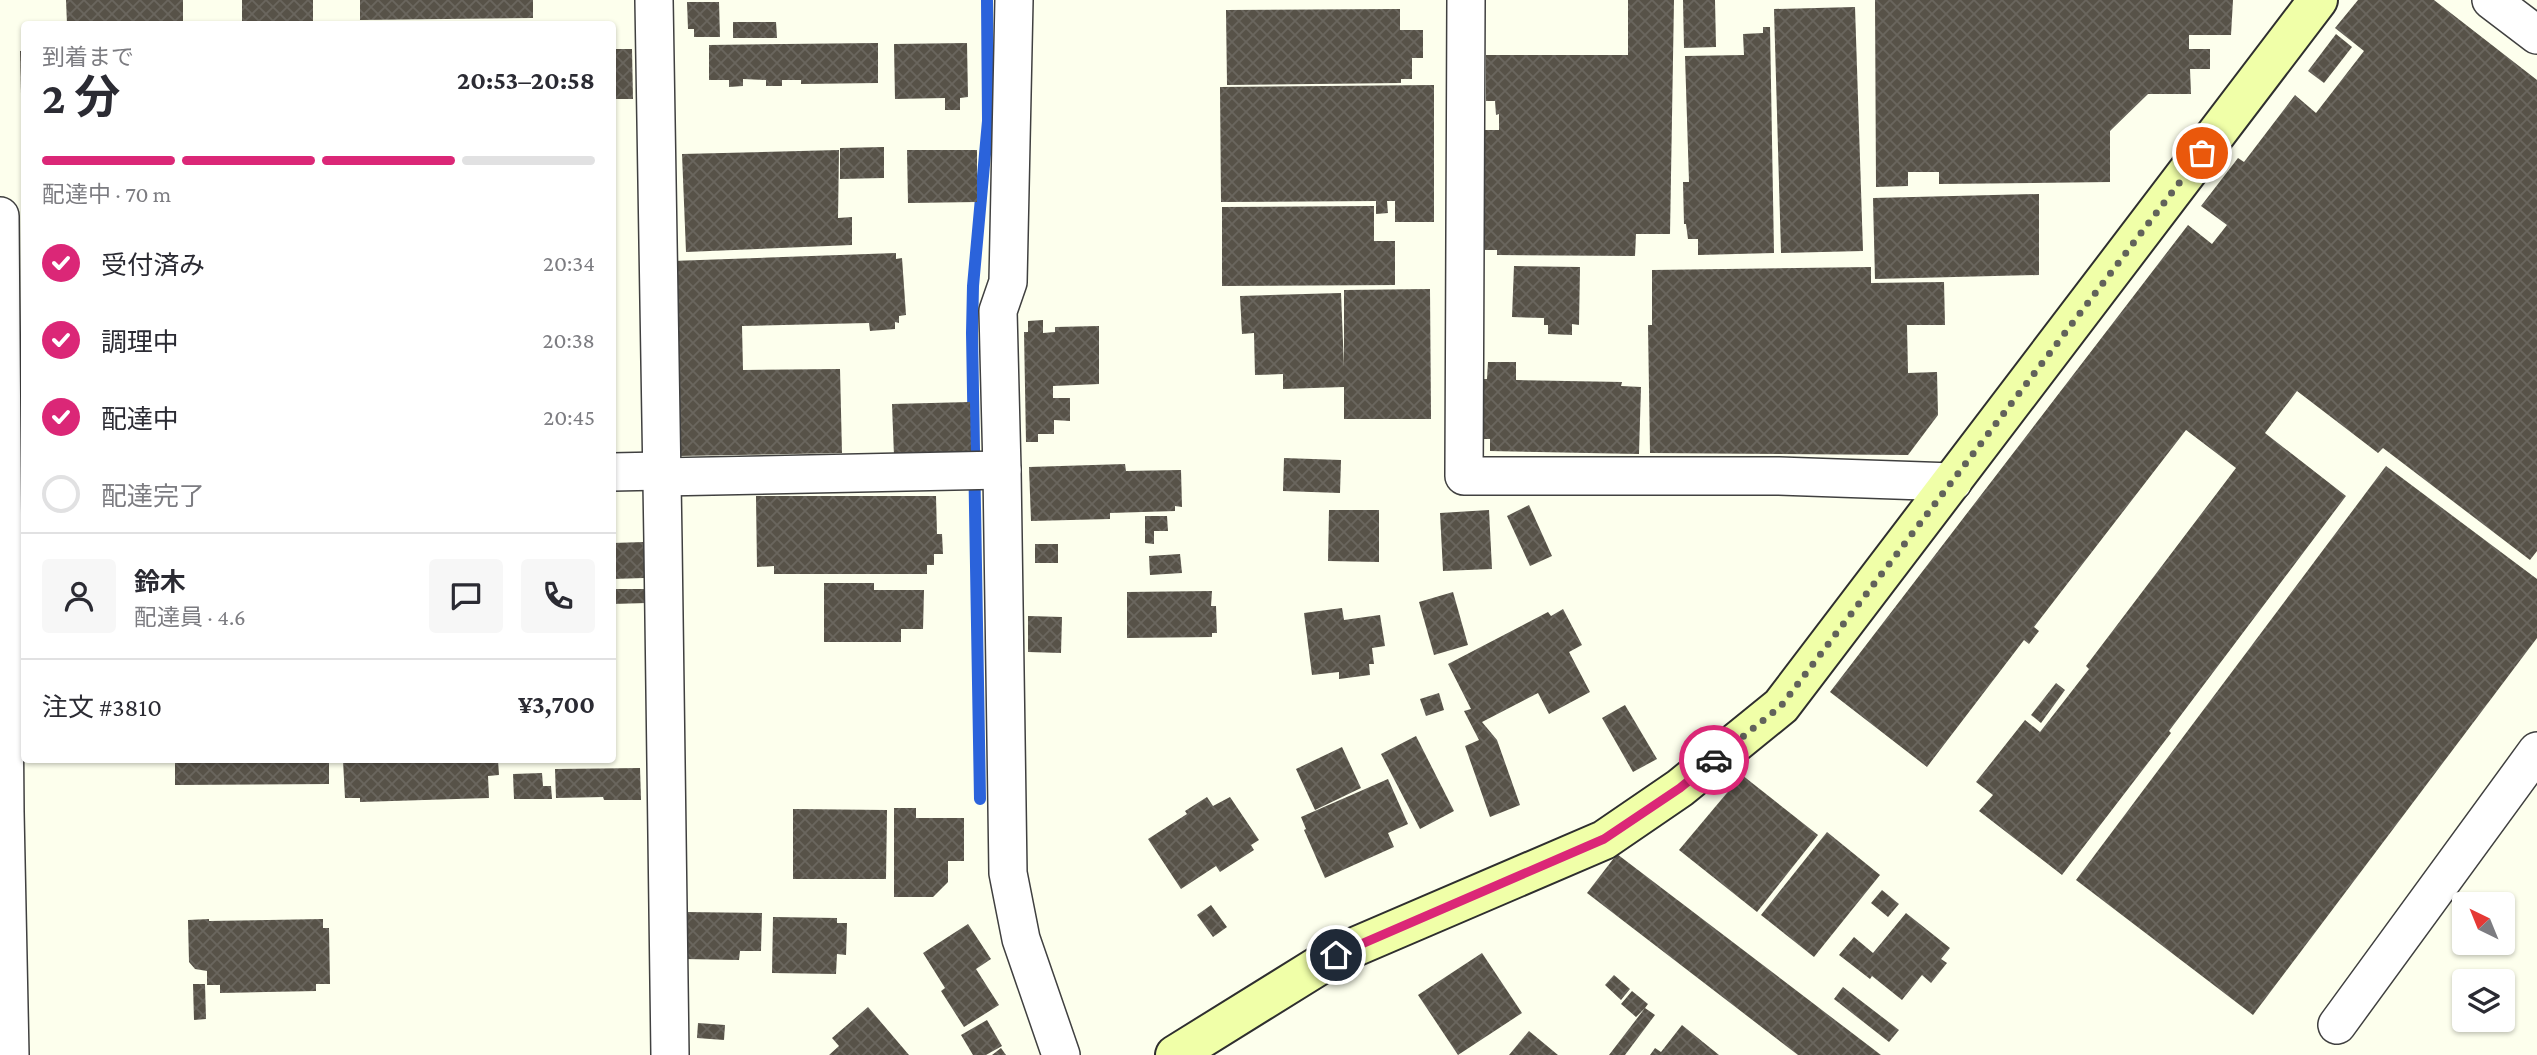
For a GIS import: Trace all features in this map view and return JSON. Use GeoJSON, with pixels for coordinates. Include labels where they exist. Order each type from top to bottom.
{"type":"FeatureCollection","features":[{"type":"Feature","properties":{"kind":"street"},"geometry":{"type":"LineString","coordinates":[[654,0],[660,474],[668,769],[670,1055]]}},
{"type":"Feature","properties":{"kind":"street"},"geometry":{"type":"LineString","coordinates":[[1014,0],[1008,282],[998,311],[986,470],[1007,873],[1021,939],[1061,1055]]}},
{"type":"Feature","properties":{"kind":"street"},"geometry":{"type":"LineString","coordinates":[[1466,0],[1464,476],[1779,476],[1953,482]]}},
{"type":"Feature","properties":{"kind":"street"},"geometry":{"type":"LineString","coordinates":[[1175,1055],[1336,955],[1604,839],[1680,788],[1781,706],[2318,0]]}},
{"type":"Feature","properties":{"kind":"street"},"geometry":{"type":"LineString","coordinates":[[2491,0],[2537,35]]}},
{"type":"Feature","properties":{"kind":"street"},"geometry":{"type":"LineString","coordinates":[[0,216],[9,487],[5,799],[10,1055]]}},
{"type":"Feature","properties":{"kind":"street"},"geometry":{"type":"LineString","coordinates":[[616,472],[986,470]]}},
{"type":"Feature","properties":{"kind":"street"},"geometry":{"type":"LineString","coordinates":[[2337,1025],[2537,751]]}},
{"type":"Feature","properties":{"kind":"building"},"geometry":{"type":"Polygon","coordinates":[[[66,0],[183,0],[183,21],[67,21],[66,0]]]}},
{"type":"Feature","properties":{"kind":"building"},"geometry":{"type":"Polygon","coordinates":[[[242,0],[313,0],[313,21],[242,21],[242,0]]]}},
{"type":"Feature","properties":{"kind":"building"},"geometry":{"type":"Polygon","coordinates":[[[360,0],[533,0],[533,18],[360,20],[360,0]]]}},
{"type":"Feature","properties":{"kind":"building"},"geometry":{"type":"Polygon","coordinates":[[[1628,0],[1674,0],[1670,234],[1636,234],[1635,256],[1497,255],[1497,250],[1485,250],[1485,130],[1499,130],[1499,114],[1496,115],[1495,101],[1486,101],[1486,55],[1628,55],[1628,0]]]}},
{"type":"Feature","properties":{"kind":"building"},"geometry":{"type":"Polygon","coordinates":[[[1683,0],[1715,0],[1716,47],[1684,48],[1683,0]]]}},
{"type":"Feature","properties":{"kind":"building"},"geometry":{"type":"Polygon","coordinates":[[[1875,0],[2233,0],[2231,35],[2189,35],[2189,49],[2210,49],[2210,69],[2190,69],[2191,94],[2148,94],[2110,131],[2110,182],[1939,184],[1939,172],[1908,172],[1908,186],[1876,187],[1875,0]]]}},
{"type":"Feature","properties":{"kind":"building"},"geometry":{"type":"Polygon","coordinates":[[[2358,0],[2434,0],[2537,80],[2537,551],[2530,560],[2383,448],[2378,453],[2297,391],[2265,433],[2346,496],[2062,875],[1979,811],[1993,795],[1976,782],[2025,720],[2040,732],[2089,669],[2086,666],[2236,468],[2186,430],[2034,627],[2039,631],[2029,644],[2024,640],[1927,767],[1830,692],[2188,225],[2212,244],[2227,225],[2201,206],[2238,158],[2244,162],[2295,95],[2316,113],[2364,51],[2335,28],[2358,0]]]}},
{"type":"Feature","properties":{"kind":"building"},"geometry":{"type":"Polygon","coordinates":[[[687,2],[719,2],[720,37],[694,37],[694,29],[688,29],[687,2]]]}},
{"type":"Feature","properties":{"kind":"building"},"geometry":{"type":"Polygon","coordinates":[[[1855,7],[1863,251],[1781,253],[1774,9],[1855,7]]]}},
{"type":"Feature","properties":{"kind":"building"},"geometry":{"type":"Polygon","coordinates":[[[1400,9],[1400,30],[1423,30],[1423,58],[1412,58],[1412,79],[1401,79],[1401,83],[1227,85],[1226,10],[1400,9]]]}},
{"type":"Feature","properties":{"kind":"building"},"geometry":{"type":"Polygon","coordinates":[[[733,22],[776,22],[777,38],[733,38],[733,22]]]}},
{"type":"Feature","properties":{"kind":"building"},"geometry":{"type":"Polygon","coordinates":[[[1763,27],[1770,27],[1774,253],[1698,255],[1698,239],[1688,239],[1684,224],[1683,182],[1689,182],[1685,56],[1744,55],[1743,34],[1763,33],[1763,27]]]}},
{"type":"Feature","properties":{"kind":"building"},"geometry":{"type":"Polygon","coordinates":[[[2336,34],[2352,47],[2324,83],[2308,71],[2336,34]]]}},
{"type":"Feature","properties":{"kind":"building"},"geometry":{"type":"Polygon","coordinates":[[[878,43],[878,83],[801,84],[801,80],[782,80],[782,86],[766,86],[766,80],[743,79],[743,86],[729,87],[729,80],[709,80],[709,45],[878,43]]]}},
{"type":"Feature","properties":{"kind":"building"},"geometry":{"type":"Polygon","coordinates":[[[967,43],[968,97],[960,98],[960,110],[945,110],[945,98],[895,99],[894,44],[967,43]]]}},
{"type":"Feature","properties":{"kind":"building"},"geometry":{"type":"Polygon","coordinates":[[[616,49],[632,49],[633,99],[616,99],[616,49]]]}},
{"type":"Feature","properties":{"kind":"building"},"geometry":{"type":"Polygon","coordinates":[[[1434,85],[1434,222],[1395,222],[1395,201],[1387,201],[1388,213],[1376,214],[1376,201],[1221,202],[1220,87],[1434,85]]]}},
{"type":"Feature","properties":{"kind":"building"},"geometry":{"type":"Polygon","coordinates":[[[884,147],[884,178],[840,179],[840,148],[884,147]]]}},
{"type":"Feature","properties":{"kind":"building"},"geometry":{"type":"Polygon","coordinates":[[[839,150],[838,218],[852,217],[852,245],[686,252],[682,154],[839,150]]]}},
{"type":"Feature","properties":{"kind":"building"},"geometry":{"type":"Polygon","coordinates":[[[907,150],[977,150],[977,202],[908,203],[907,150]]]}},
{"type":"Feature","properties":{"kind":"building"},"geometry":{"type":"Polygon","coordinates":[[[2039,194],[2039,275],[1875,279],[1873,198],[2039,194]]]}},
{"type":"Feature","properties":{"kind":"building"},"geometry":{"type":"Polygon","coordinates":[[[1374,206],[1374,241],[1395,241],[1395,285],[1222,286],[1222,207],[1374,206]]]}},
{"type":"Feature","properties":{"kind":"building"},"geometry":{"type":"Polygon","coordinates":[[[896,253],[896,259],[902,258],[906,315],[899,316],[895,329],[870,331],[869,323],[742,326],[743,370],[840,369],[842,453],[677,456],[672,261],[896,253]]]}},
{"type":"Feature","properties":{"kind":"building"},"geometry":{"type":"Polygon","coordinates":[[[1514,266],[1580,267],[1579,325],[1572,324],[1572,335],[1548,334],[1548,325],[1544,325],[1544,318],[1512,317],[1514,266]]]}},
{"type":"Feature","properties":{"kind":"building"},"geometry":{"type":"Polygon","coordinates":[[[1871,267],[1871,283],[1944,282],[1945,325],[1907,325],[1908,373],[1937,372],[1938,415],[1908,455],[1650,453],[1648,325],[1652,325],[1652,270],[1871,267]]]}},
{"type":"Feature","properties":{"kind":"building"},"geometry":{"type":"Polygon","coordinates":[[[1430,289],[1431,419],[1344,419],[1344,387],[1283,389],[1283,374],[1255,375],[1254,333],[1242,334],[1240,296],[1341,293],[1344,367],[1344,290],[1430,289]]]}},
{"type":"Feature","properties":{"kind":"building"},"geometry":{"type":"Polygon","coordinates":[[[1043,320],[1043,333],[1055,332],[1055,327],[1099,326],[1099,384],[1053,386],[1053,398],[1070,398],[1070,421],[1054,420],[1054,434],[1038,434],[1038,442],[1026,442],[1024,332],[1028,332],[1028,321],[1043,320]]]}},
{"type":"Feature","properties":{"kind":"building"},"geometry":{"type":"Polygon","coordinates":[[[1488,362],[1516,362],[1516,380],[1622,382],[1621,386],[1641,387],[1639,454],[1490,451],[1490,439],[1482,439],[1483,379],[1487,379],[1488,362]]]}},
{"type":"Feature","properties":{"kind":"building"},"geometry":{"type":"Polygon","coordinates":[[[970,402],[971,454],[894,456],[892,404],[970,402]]]}},
{"type":"Feature","properties":{"kind":"building"},"geometry":{"type":"Polygon","coordinates":[[[1284,458],[1341,460],[1340,493],[1283,491],[1284,458]]]}},
{"type":"Feature","properties":{"kind":"building"},"geometry":{"type":"Polygon","coordinates":[[[1125,464],[1126,471],[1181,470],[1182,507],[1175,506],[1175,511],[1110,513],[1110,519],[1031,521],[1029,467],[1125,464]]]}},
{"type":"Feature","properties":{"kind":"building"},"geometry":{"type":"Polygon","coordinates":[[[2386,466],[2537,579],[2537,638],[2253,1015],[2076,880],[2386,466]]]}},
{"type":"Feature","properties":{"kind":"building"},"geometry":{"type":"Polygon","coordinates":[[[756,496],[936,496],[937,534],[942,534],[943,554],[934,554],[934,565],[927,565],[927,574],[774,574],[774,566],[757,567],[756,496]]]}},
{"type":"Feature","properties":{"kind":"building"},"geometry":{"type":"Polygon","coordinates":[[[1529,505],[1552,556],[1530,566],[1507,516],[1529,505]]]}},
{"type":"Feature","properties":{"kind":"building"},"geometry":{"type":"Polygon","coordinates":[[[1329,510],[1379,510],[1379,562],[1328,561],[1329,510]]]}},
{"type":"Feature","properties":{"kind":"building"},"geometry":{"type":"Polygon","coordinates":[[[1489,510],[1492,569],[1443,571],[1440,513],[1489,510]]]}},
{"type":"Feature","properties":{"kind":"building"},"geometry":{"type":"Polygon","coordinates":[[[1145,516],[1167,516],[1168,531],[1154,531],[1154,544],[1145,543],[1145,516]]]}},
{"type":"Feature","properties":{"kind":"building"},"geometry":{"type":"Polygon","coordinates":[[[644,542],[644,578],[616,579],[616,543],[644,542]]]}},
{"type":"Feature","properties":{"kind":"building"},"geometry":{"type":"Polygon","coordinates":[[[1035,544],[1058,544],[1058,563],[1035,563],[1035,544]]]}},
{"type":"Feature","properties":{"kind":"building"},"geometry":{"type":"Polygon","coordinates":[[[1180,554],[1182,573],[1150,575],[1149,556],[1180,554]]]}},
{"type":"Feature","properties":{"kind":"building"},"geometry":{"type":"Polygon","coordinates":[[[824,583],[874,583],[874,590],[924,590],[923,629],[901,629],[901,642],[824,642],[824,583]]]}},
{"type":"Feature","properties":{"kind":"building"},"geometry":{"type":"Polygon","coordinates":[[[616,589],[647,589],[647,603],[616,604],[616,589]]]}},
{"type":"Feature","properties":{"kind":"building"},"geometry":{"type":"Polygon","coordinates":[[[1212,591],[1211,606],[1216,606],[1217,633],[1212,633],[1212,637],[1127,638],[1127,592],[1212,591]]]}},
{"type":"Feature","properties":{"kind":"building"},"geometry":{"type":"Polygon","coordinates":[[[1453,592],[1468,645],[1434,655],[1419,602],[1453,592]]]}},
{"type":"Feature","properties":{"kind":"building"},"geometry":{"type":"Polygon","coordinates":[[[1342,608],[1344,620],[1380,615],[1385,646],[1372,648],[1374,664],[1369,664],[1370,675],[1339,679],[1339,672],[1312,675],[1304,613],[1342,608]]]}},
{"type":"Feature","properties":{"kind":"building"},"geometry":{"type":"Polygon","coordinates":[[[1563,609],[1582,645],[1569,652],[1590,692],[1549,714],[1538,693],[1482,722],[1497,740],[1520,805],[1490,817],[1465,746],[1479,740],[1464,711],[1471,709],[1448,664],[1548,612],[1551,616],[1563,609]]]}},
{"type":"Feature","properties":{"kind":"building"},"geometry":{"type":"Polygon","coordinates":[[[1028,616],[1062,617],[1061,653],[1028,652],[1028,616]]]}},
{"type":"Feature","properties":{"kind":"building"},"geometry":{"type":"Polygon","coordinates":[[[2056,683],[2065,690],[2041,723],[2031,715],[2056,683]]]}},
{"type":"Feature","properties":{"kind":"building"},"geometry":{"type":"Polygon","coordinates":[[[1439,693],[1444,710],[1426,716],[1420,699],[1439,693]]]}},
{"type":"Feature","properties":{"kind":"building"},"geometry":{"type":"Polygon","coordinates":[[[1625,705],[1657,759],[1633,772],[1602,718],[1625,705]]]}},
{"type":"Feature","properties":{"kind":"building"},"geometry":{"type":"Polygon","coordinates":[[[1416,736],[1454,811],[1420,829],[1381,754],[1416,736]]]}},
{"type":"Feature","properties":{"kind":"building"},"geometry":{"type":"Polygon","coordinates":[[[1342,747],[1361,788],[1315,810],[1296,769],[1342,747]]]}},
{"type":"Feature","properties":{"kind":"building"},"geometry":{"type":"Polygon","coordinates":[[[175,763],[329,763],[329,784],[175,785],[175,763]]]}},
{"type":"Feature","properties":{"kind":"building"},"geometry":{"type":"Polygon","coordinates":[[[343,763],[498,763],[499,775],[488,776],[489,798],[360,802],[360,798],[345,798],[343,763]]]}},
{"type":"Feature","properties":{"kind":"building"},"geometry":{"type":"Polygon","coordinates":[[[640,768],[641,800],[604,800],[603,797],[556,798],[555,769],[640,768]]]}},
{"type":"Feature","properties":{"kind":"building"},"geometry":{"type":"Polygon","coordinates":[[[542,773],[543,786],[551,786],[552,799],[514,799],[513,774],[542,773]]]}},
{"type":"Feature","properties":{"kind":"building"},"geometry":{"type":"Polygon","coordinates":[[[1742,775],[1818,835],[1757,912],[1679,850],[1742,775]]]}},
{"type":"Feature","properties":{"kind":"building"},"geometry":{"type":"Polygon","coordinates":[[[1388,779],[1408,824],[1388,833],[1394,847],[1325,878],[1301,817],[1388,779]]]}},
{"type":"Feature","properties":{"kind":"building"},"geometry":{"type":"Polygon","coordinates":[[[1207,797],[1213,806],[1230,797],[1259,840],[1251,845],[1254,850],[1220,872],[1216,866],[1181,889],[1148,839],[1187,814],[1185,811],[1207,797]]]}},
{"type":"Feature","properties":{"kind":"building"},"geometry":{"type":"Polygon","coordinates":[[[894,808],[916,808],[916,818],[964,818],[964,861],[948,861],[948,882],[933,897],[894,897],[894,808]]]}},
{"type":"Feature","properties":{"kind":"building"},"geometry":{"type":"Polygon","coordinates":[[[793,809],[887,810],[886,879],[793,879],[793,809]]]}},
{"type":"Feature","properties":{"kind":"building"},"geometry":{"type":"Polygon","coordinates":[[[1827,832],[1880,875],[1814,957],[1761,915],[1827,832]]]}},
{"type":"Feature","properties":{"kind":"building"},"geometry":{"type":"Polygon","coordinates":[[[1617,854],[1881,1055],[1798,1055],[1587,893],[1617,854]]]}},
{"type":"Feature","properties":{"kind":"building"},"geometry":{"type":"Polygon","coordinates":[[[1882,890],[1899,904],[1888,917],[1871,903],[1882,890]]]}},
{"type":"Feature","properties":{"kind":"building"},"geometry":{"type":"Polygon","coordinates":[[[1211,905],[1227,927],[1213,937],[1197,915],[1211,905]]]}},
{"type":"Feature","properties":{"kind":"building"},"geometry":{"type":"Polygon","coordinates":[[[685,912],[762,913],[761,951],[740,951],[739,960],[684,959],[685,912]]]}},
{"type":"Feature","properties":{"kind":"building"},"geometry":{"type":"Polygon","coordinates":[[[1906,913],[1950,948],[1941,959],[1947,963],[1931,983],[1922,975],[1902,1000],[1839,955],[1854,937],[1873,953],[1906,913]]]}},
{"type":"Feature","properties":{"kind":"building"},"geometry":{"type":"Polygon","coordinates":[[[773,917],[837,918],[837,923],[847,923],[846,955],[837,954],[836,974],[772,973],[773,917]]]}},
{"type":"Feature","properties":{"kind":"building"},"geometry":{"type":"Polygon","coordinates":[[[323,919],[323,928],[329,928],[330,984],[316,984],[316,991],[220,993],[220,985],[207,985],[207,971],[195,969],[189,962],[188,920],[323,919]]]}},
{"type":"Feature","properties":{"kind":"building"},"geometry":{"type":"Polygon","coordinates":[[[968,924],[991,959],[976,969],[999,1005],[964,1027],[941,991],[945,988],[923,953],[968,924]]]}},
{"type":"Feature","properties":{"kind":"building"},"geometry":{"type":"Polygon","coordinates":[[[1482,953],[1522,1013],[1458,1055],[1418,995],[1482,953]]]}},
{"type":"Feature","properties":{"kind":"building"},"geometry":{"type":"Polygon","coordinates":[[[1614,975],[1630,989],[1621,1000],[1605,985],[1614,975]]]}},
{"type":"Feature","properties":{"kind":"building"},"geometry":{"type":"Polygon","coordinates":[[[193,984],[205,984],[206,1019],[194,1020],[193,984]]]}},
{"type":"Feature","properties":{"kind":"building"},"geometry":{"type":"Polygon","coordinates":[[[1843,987],[1899,1030],[1889,1042],[1834,999],[1843,987]]]}},
{"type":"Feature","properties":{"kind":"building"},"geometry":{"type":"Polygon","coordinates":[[[1632,991],[1648,1004],[1636,1017],[1621,1004],[1632,991]]]}},
{"type":"Feature","properties":{"kind":"building"},"geometry":{"type":"Polygon","coordinates":[[[868,1007],[909,1055],[829,1055],[839,1046],[832,1038],[868,1007]]]}},
{"type":"Feature","properties":{"kind":"building"},"geometry":{"type":"Polygon","coordinates":[[[1645,1008],[1655,1015],[1625,1055],[1609,1055],[1645,1008]]]}},
{"type":"Feature","properties":{"kind":"building"},"geometry":{"type":"Polygon","coordinates":[[[987,1020],[1002,1046],[986,1055],[973,1055],[961,1035],[987,1020]]]}},
{"type":"Feature","properties":{"kind":"building"},"geometry":{"type":"Polygon","coordinates":[[[698,1023],[725,1025],[724,1040],[697,1038],[698,1023]]]}},
{"type":"Feature","properties":{"kind":"building"},"geometry":{"type":"Polygon","coordinates":[[[1682,1025],[1719,1055],[1650,1055],[1655,1048],[1661,1052],[1682,1025]]]}},
{"type":"Feature","properties":{"kind":"building"},"geometry":{"type":"Polygon","coordinates":[[[1529,1031],[1558,1055],[1509,1055],[1529,1031]]]}},
{"type":"Feature","properties":{"kind":"building"},"geometry":{"type":"Polygon","coordinates":[[[1001,1048],[1006,1055],[992,1055],[1001,1048]]]}},
{"type":"Feature","properties":{"kind":"waterway"},"geometry":{"type":"LineString","coordinates":[[980,799],[972,333],[973,286],[988,121],[987,0]]}},
{"type":"Feature","properties":{"kind":"way so far"},"geometry":{"type":"LineString","coordinates":[[1714,760],[1781,706],[2202,153]]}},
{"type":"Feature","properties":{"kind":"route"},"geometry":{"type":"LineString","coordinates":[[1336,955],[1604,839],[1680,788],[1714,760]]}}]}
